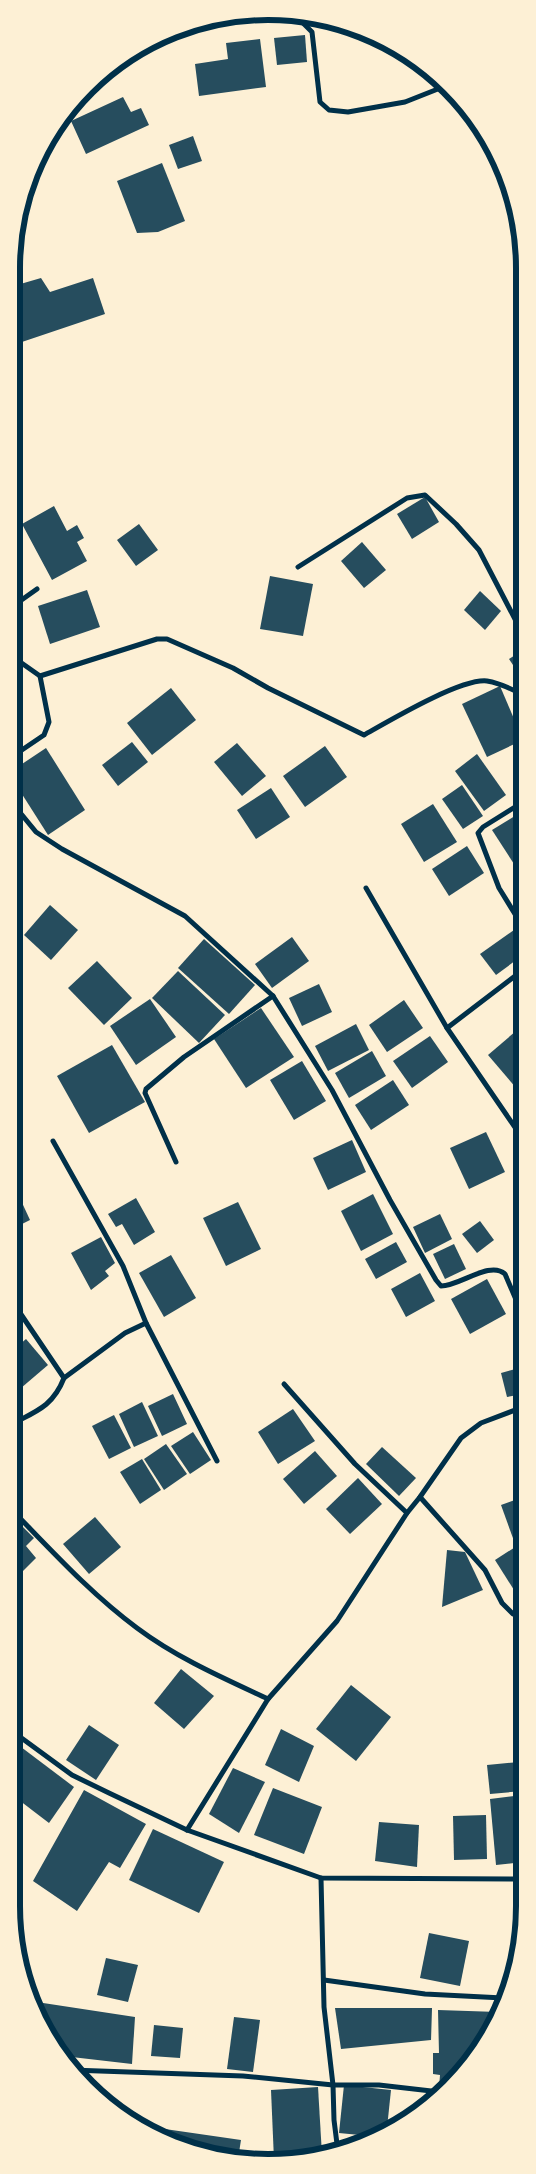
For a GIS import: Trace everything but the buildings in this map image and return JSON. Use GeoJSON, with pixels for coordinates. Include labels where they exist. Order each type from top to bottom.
{"type":"FeatureCollection","features":[{"type":"Feature","properties":{"kind":"street"},"geometry":{"type":"LineString","coordinates":[[302,22],[312,32],[320,102],[330,110],[348,112],[405,102],[439,89]]}},
{"type":"Feature","properties":{"kind":"street"},"geometry":{"type":"LineString","coordinates":[[298,567],[407,498],[425,494],[479,550],[516,621]]}},
{"type":"Feature","properties":{"kind":"street"},"geometry":{"type":"LineString","coordinates":[[20,601],[37,589]]}},
{"type":"Feature","properties":{"kind":"street"},"geometry":{"type":"LineString","coordinates":[[40,676],[158,639],[167,639],[233,668],[268,688],[364,735],[455,688],[486,681],[516,692]]}},
{"type":"Feature","properties":{"kind":"street"},"geometry":{"type":"LineString","coordinates":[[20,662],[40,676],[50,722],[44,735],[20,751]]}},
{"type":"Feature","properties":{"kind":"street"},"geometry":{"type":"LineString","coordinates":[[516,806],[478,833],[498,888],[516,917]]}},
{"type":"Feature","properties":{"kind":"street"},"geometry":{"type":"LineString","coordinates":[[20,813],[36,832],[62,849],[185,916],[272,996],[332,1090],[390,1200],[436,1280],[441,1286],[449,1286],[496,1268],[505,1274],[516,1301]]}},
{"type":"Feature","properties":{"kind":"street"},"geometry":{"type":"LineString","coordinates":[[366,888],[446,1028],[516,1130]]}},
{"type":"Feature","properties":{"kind":"street"},"geometry":{"type":"LineString","coordinates":[[446,1028],[516,975]]}},
{"type":"Feature","properties":{"kind":"street"},"geometry":{"type":"LineString","coordinates":[[176,1162],[145,1093],[146,1089],[184,1057],[272,996]]}},
{"type":"Feature","properties":{"kind":"street"},"geometry":{"type":"LineString","coordinates":[[54,1141],[123,1266],[146,1323],[218,1461]]}},
{"type":"Feature","properties":{"kind":"street"},"geometry":{"type":"LineString","coordinates":[[20,1312],[46,1348],[64,1378]]}},
{"type":"Feature","properties":{"kind":"street"},"geometry":{"type":"LineString","coordinates":[[20,1420],[42,1408],[58,1393],[64,1378],[125,1333],[146,1323]]}},
{"type":"Feature","properties":{"kind":"street"},"geometry":{"type":"LineString","coordinates":[[284,1384],[355,1464],[408,1513]]}},
{"type":"Feature","properties":{"kind":"street"},"geometry":{"type":"LineString","coordinates":[[187,1830],[268,1699],[337,1621],[408,1513],[461,1438],[481,1423],[516,1409]]}},
{"type":"Feature","properties":{"kind":"street"},"geometry":{"type":"LineString","coordinates":[[420,1497],[485,1570],[502,1603],[516,1615]]}},
{"type":"Feature","properties":{"kind":"street"},"geometry":{"type":"LineString","coordinates":[[20,1518],[87,1587],[137,1628],[186,1660],[268,1699]]}},
{"type":"Feature","properties":{"kind":"street"},"geometry":{"type":"LineString","coordinates":[[20,1737],[72,1775],[187,1830],[321,1878],[516,1879]]}},
{"type":"Feature","properties":{"kind":"street"},"geometry":{"type":"LineString","coordinates":[[321,1878],[324,2007],[333,2085],[337,2144]]}},
{"type":"Feature","properties":{"kind":"street"},"geometry":{"type":"LineString","coordinates":[[324,1980],[425,1994],[498,1998]]}},
{"type":"Feature","properties":{"kind":"street"},"geometry":{"type":"LineString","coordinates":[[82,2070],[243,2076],[333,2085],[379,2085],[433,2091]]}}]}
